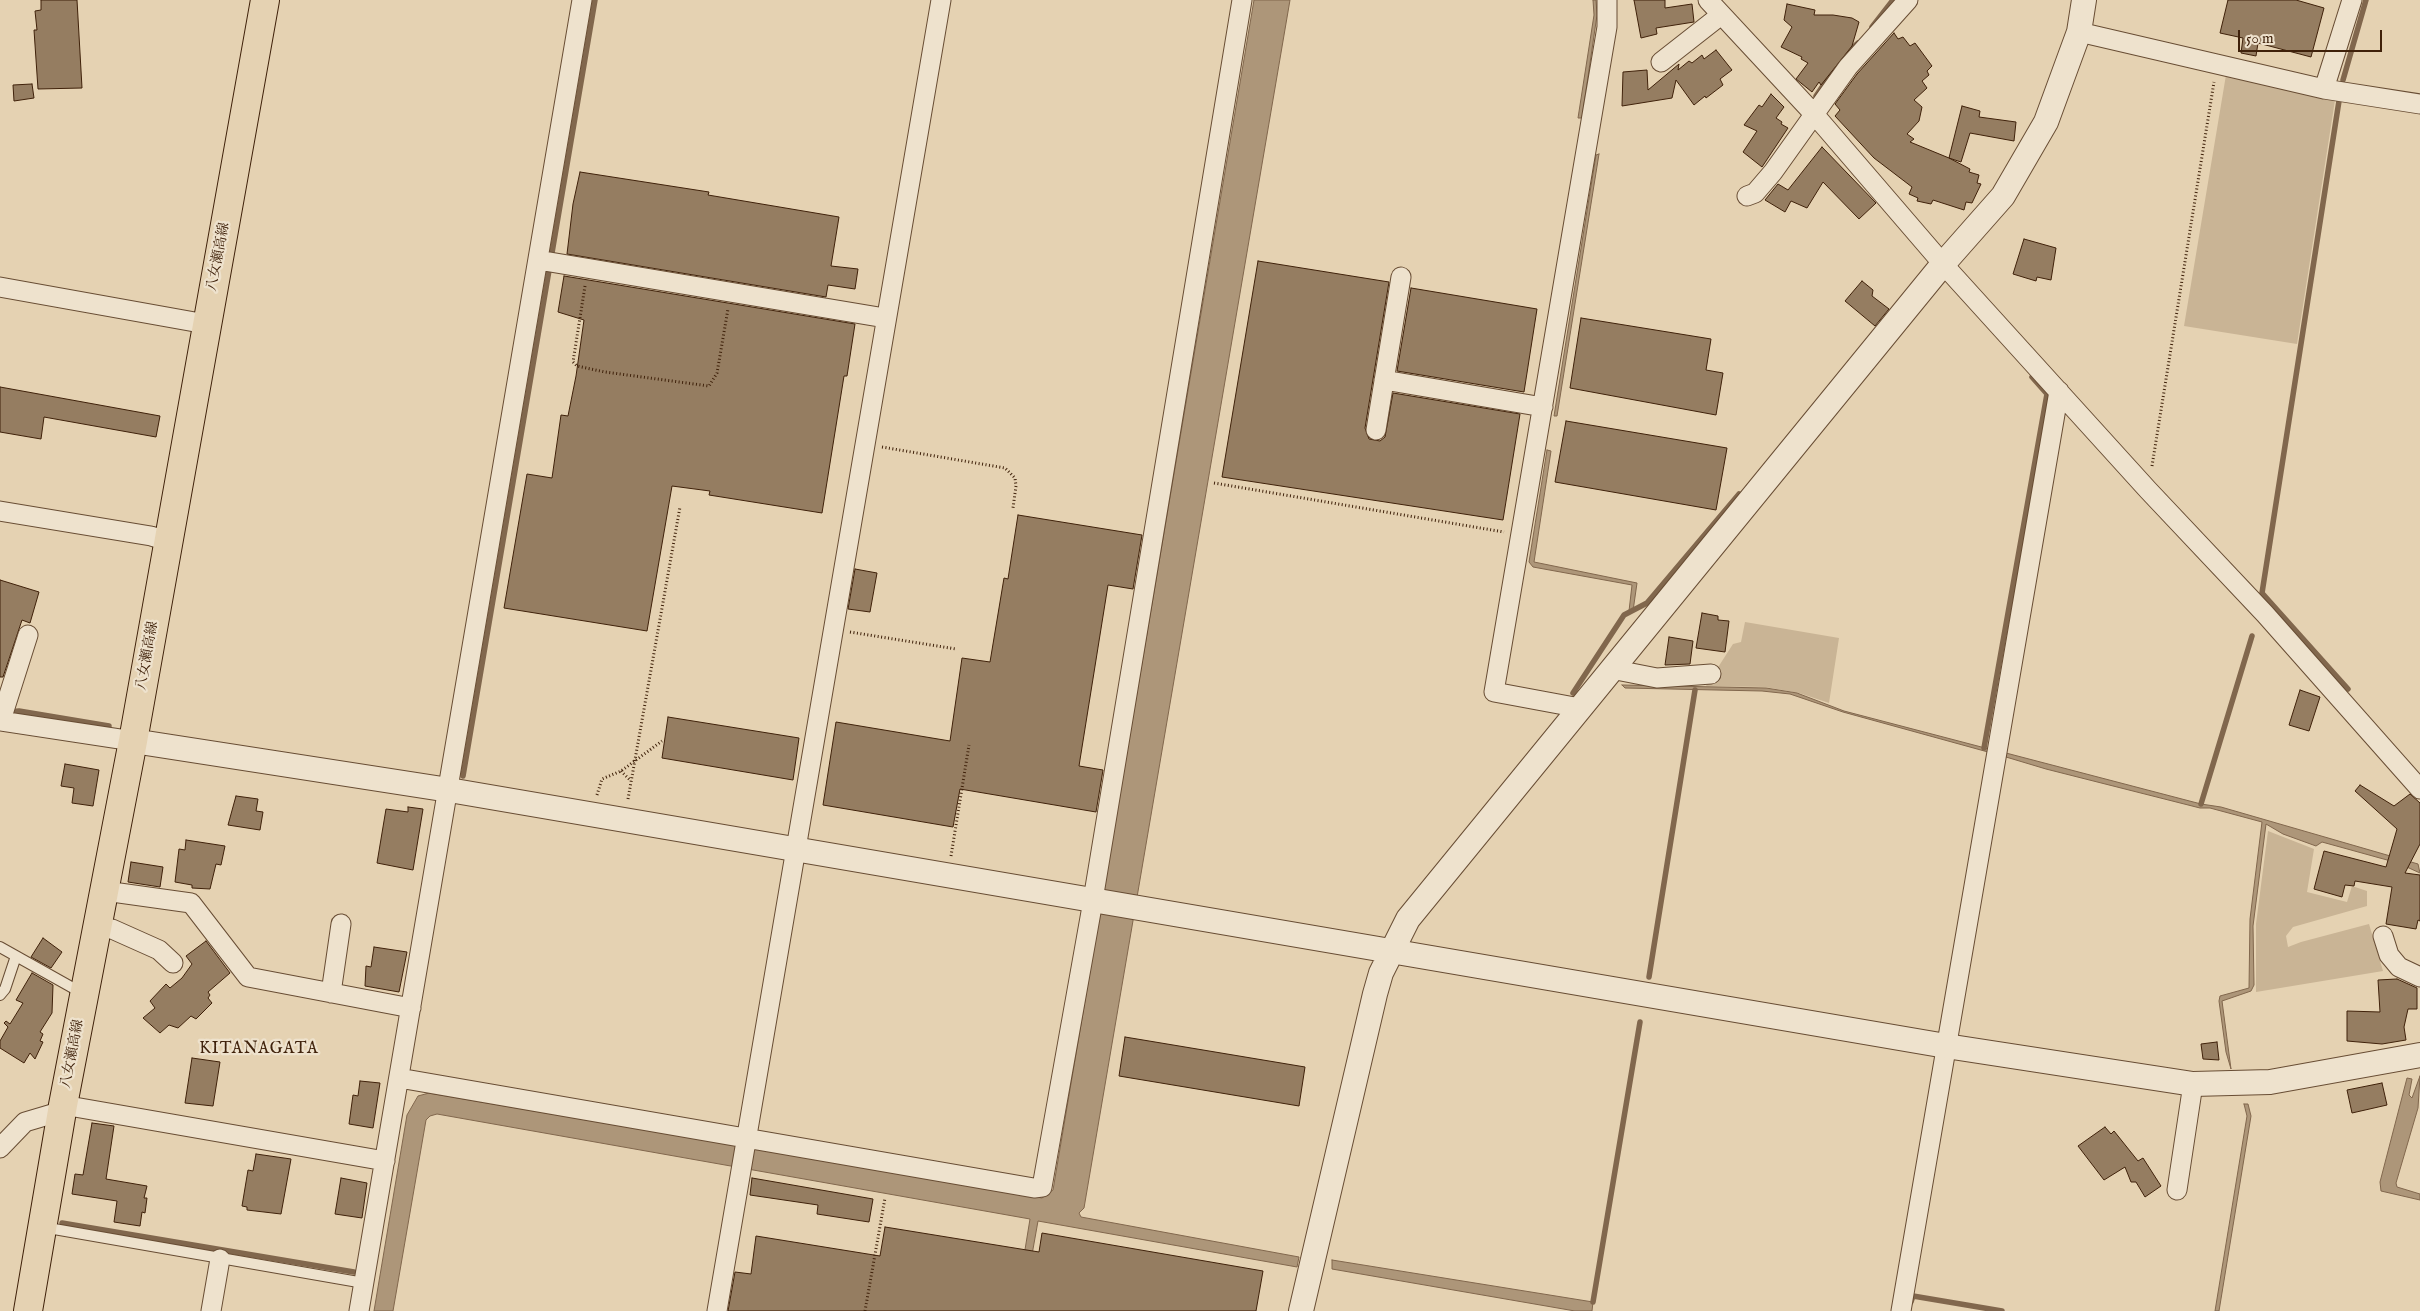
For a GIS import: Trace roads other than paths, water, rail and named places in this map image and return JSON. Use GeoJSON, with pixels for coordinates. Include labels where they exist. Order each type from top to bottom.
{"type":"FeatureCollection","features":[{"type":"Feature","properties":{"kind":"main road","name":"八女瀬高線"},"geometry":{"type":"LineString","coordinates":[[28,1311],[63,1108],[133,741],[167,541],[265,0]]}},
{"type":"Feature","properties":{"kind":"street"},"geometry":{"type":"LineString","coordinates":[[359,1311],[582,0]]}},
{"type":"Feature","properties":{"kind":"street"},"geometry":{"type":"LineString","coordinates":[[717,1311],[834,629],[885,318],[941,0]]}},
{"type":"Feature","properties":{"kind":"street"},"geometry":{"type":"LineString","coordinates":[[399,1078],[1034,1188],[1042,1187],[1096,902],[1242,0]]}},
{"type":"Feature","properties":{"kind":"street"},"geometry":{"type":"LineString","coordinates":[[1580,708],[1494,692],[1607,27],[1607,0]]}},
{"type":"Feature","properties":{"kind":"street"},"geometry":{"type":"LineString","coordinates":[[1708,0],[1814,114],[1943,264],[2148,490],[2265,614],[2420,789]]}},
{"type":"Feature","properties":{"kind":"street"},"geometry":{"type":"LineString","coordinates":[[1747,196],[1755,193],[1773,172],[1848,68],[1908,0]]}},
{"type":"Feature","properties":{"kind":"street"},"geometry":{"type":"LineString","coordinates":[[1301,1311],[1381,972],[1408,919],[1943,264],[2008,188],[2046,122],[2079,32],[2084,0]]}},
{"type":"Feature","properties":{"kind":"street"},"geometry":{"type":"LineString","coordinates":[[2324,88],[2352,0]]}},
{"type":"Feature","properties":{"kind":"street"},"geometry":{"type":"LineString","coordinates":[[1661,62],[1721,14]]}},
{"type":"Feature","properties":{"kind":"street"},"geometry":{"type":"LineString","coordinates":[[2079,32],[2324,88],[2420,104]]}},
{"type":"Feature","properties":{"kind":"street"},"geometry":{"type":"LineString","coordinates":[[538,260],[885,318]]}},
{"type":"Feature","properties":{"kind":"street"},"geometry":{"type":"LineString","coordinates":[[1376,430],[1401,277]]}},
{"type":"Feature","properties":{"kind":"street"},"geometry":{"type":"LineString","coordinates":[[0,287],[206,324]]}},
{"type":"Feature","properties":{"kind":"street"},"geometry":{"type":"LineString","coordinates":[[1384,380],[1542,406]]}},
{"type":"Feature","properties":{"kind":"street"},"geometry":{"type":"LineString","coordinates":[[1901,1311],[2059,391]]}},
{"type":"Feature","properties":{"kind":"street"},"geometry":{"type":"LineString","coordinates":[[0,511],[151,536],[167,541]]}},
{"type":"Feature","properties":{"kind":"street"},"geometry":{"type":"LineString","coordinates":[[28,635],[0,720],[448,790],[947,877],[1946,1046],[2193,1084],[2270,1082],[2420,1055]]}},
{"type":"Feature","properties":{"kind":"street"},"geometry":{"type":"LineString","coordinates":[[1611,669],[1657,678],[1711,674]]}},
{"type":"Feature","properties":{"kind":"street"},"geometry":{"type":"LineString","coordinates":[[105,891],[191,903],[248,978],[411,1008]]}},
{"type":"Feature","properties":{"kind":"street"},"geometry":{"type":"LineString","coordinates":[[331,993],[342,924]]}},
{"type":"Feature","properties":{"kind":"street"},"geometry":{"type":"LineString","coordinates":[[112,929],[159,950],[173,963]]}},
{"type":"Feature","properties":{"kind":"street"},"geometry":{"type":"LineString","coordinates":[[2383,936],[2389,955],[2399,967],[2420,977]]}},
{"type":"Feature","properties":{"kind":"street"},"geometry":{"type":"LineString","coordinates":[[2177,1190],[2193,1084]]}},
{"type":"Feature","properties":{"kind":"street"},"geometry":{"type":"LineString","coordinates":[[0,1148],[25,1122],[63,1108],[385,1161]]}},
{"type":"Feature","properties":{"kind":"street"},"geometry":{"type":"LineString","coordinates":[[211,1311],[220,1258]]}},
{"type":"Feature","properties":{"kind":"lane"},"geometry":{"type":"LineString","coordinates":[[0,947],[85,995]]}},
{"type":"Feature","properties":{"kind":"lane"},"geometry":{"type":"LineString","coordinates":[[0,995],[5,989],[16,956]]}},
{"type":"Feature","properties":{"kind":"lane"},"geometry":{"type":"LineString","coordinates":[[54,1228],[364,1283]]}},
{"type":"Feature","properties":{"kind":"waterway"},"geometry":{"type":"LineString","coordinates":[[463,776],[595,0]]}},
{"type":"Feature","properties":{"kind":"waterway"},"geometry":{"type":"LineString","coordinates":[[1872,27],[1893,0]]}},
{"type":"Feature","properties":{"kind":"waterway"},"geometry":{"type":"LineString","coordinates":[[2343,80],[2366,0]]}},
{"type":"Feature","properties":{"kind":"waterway"},"geometry":{"type":"LineString","coordinates":[[1816,96],[1843,56],[1858,43]]}},
{"type":"Feature","properties":{"kind":"waterway"},"geometry":{"type":"LineString","coordinates":[[2339,101],[2262,593],[2348,689]]}},
{"type":"Feature","properties":{"kind":"waterway"},"geometry":{"type":"LineString","coordinates":[[1984,748],[2047,394],[2032,377]]}},
{"type":"Feature","properties":{"kind":"waterway"},"geometry":{"type":"LineString","coordinates":[[1573,693],[1624,615],[1647,603],[1739,494]]}},
{"type":"Feature","properties":{"kind":"waterway"},"geometry":{"type":"LineString","coordinates":[[2201,804],[2252,636]]}},
{"type":"Feature","properties":{"kind":"waterway"},"geometry":{"type":"LineString","coordinates":[[1649,977],[1695,690]]}},
{"type":"Feature","properties":{"kind":"waterway"},"geometry":{"type":"LineString","coordinates":[[7,712],[19,711],[109,726]]}},
{"type":"Feature","properties":{"kind":"waterway"},"geometry":{"type":"LineString","coordinates":[[1593,1302],[1640,1022]]}},
{"type":"Feature","properties":{"kind":"waterway"},"geometry":{"type":"LineString","coordinates":[[62,1223],[354,1272]]}},
{"type":"Feature","properties":{"kind":"waterway"},"geometry":{"type":"LineString","coordinates":[[1911,1302],[1913,1296],[2002,1311]]}},
{"type":"Feature","properties":{"kind":"district","name":"KITANAGATA"},"geometry":{"type":"Point","coordinates":[259,1050]}}]}
